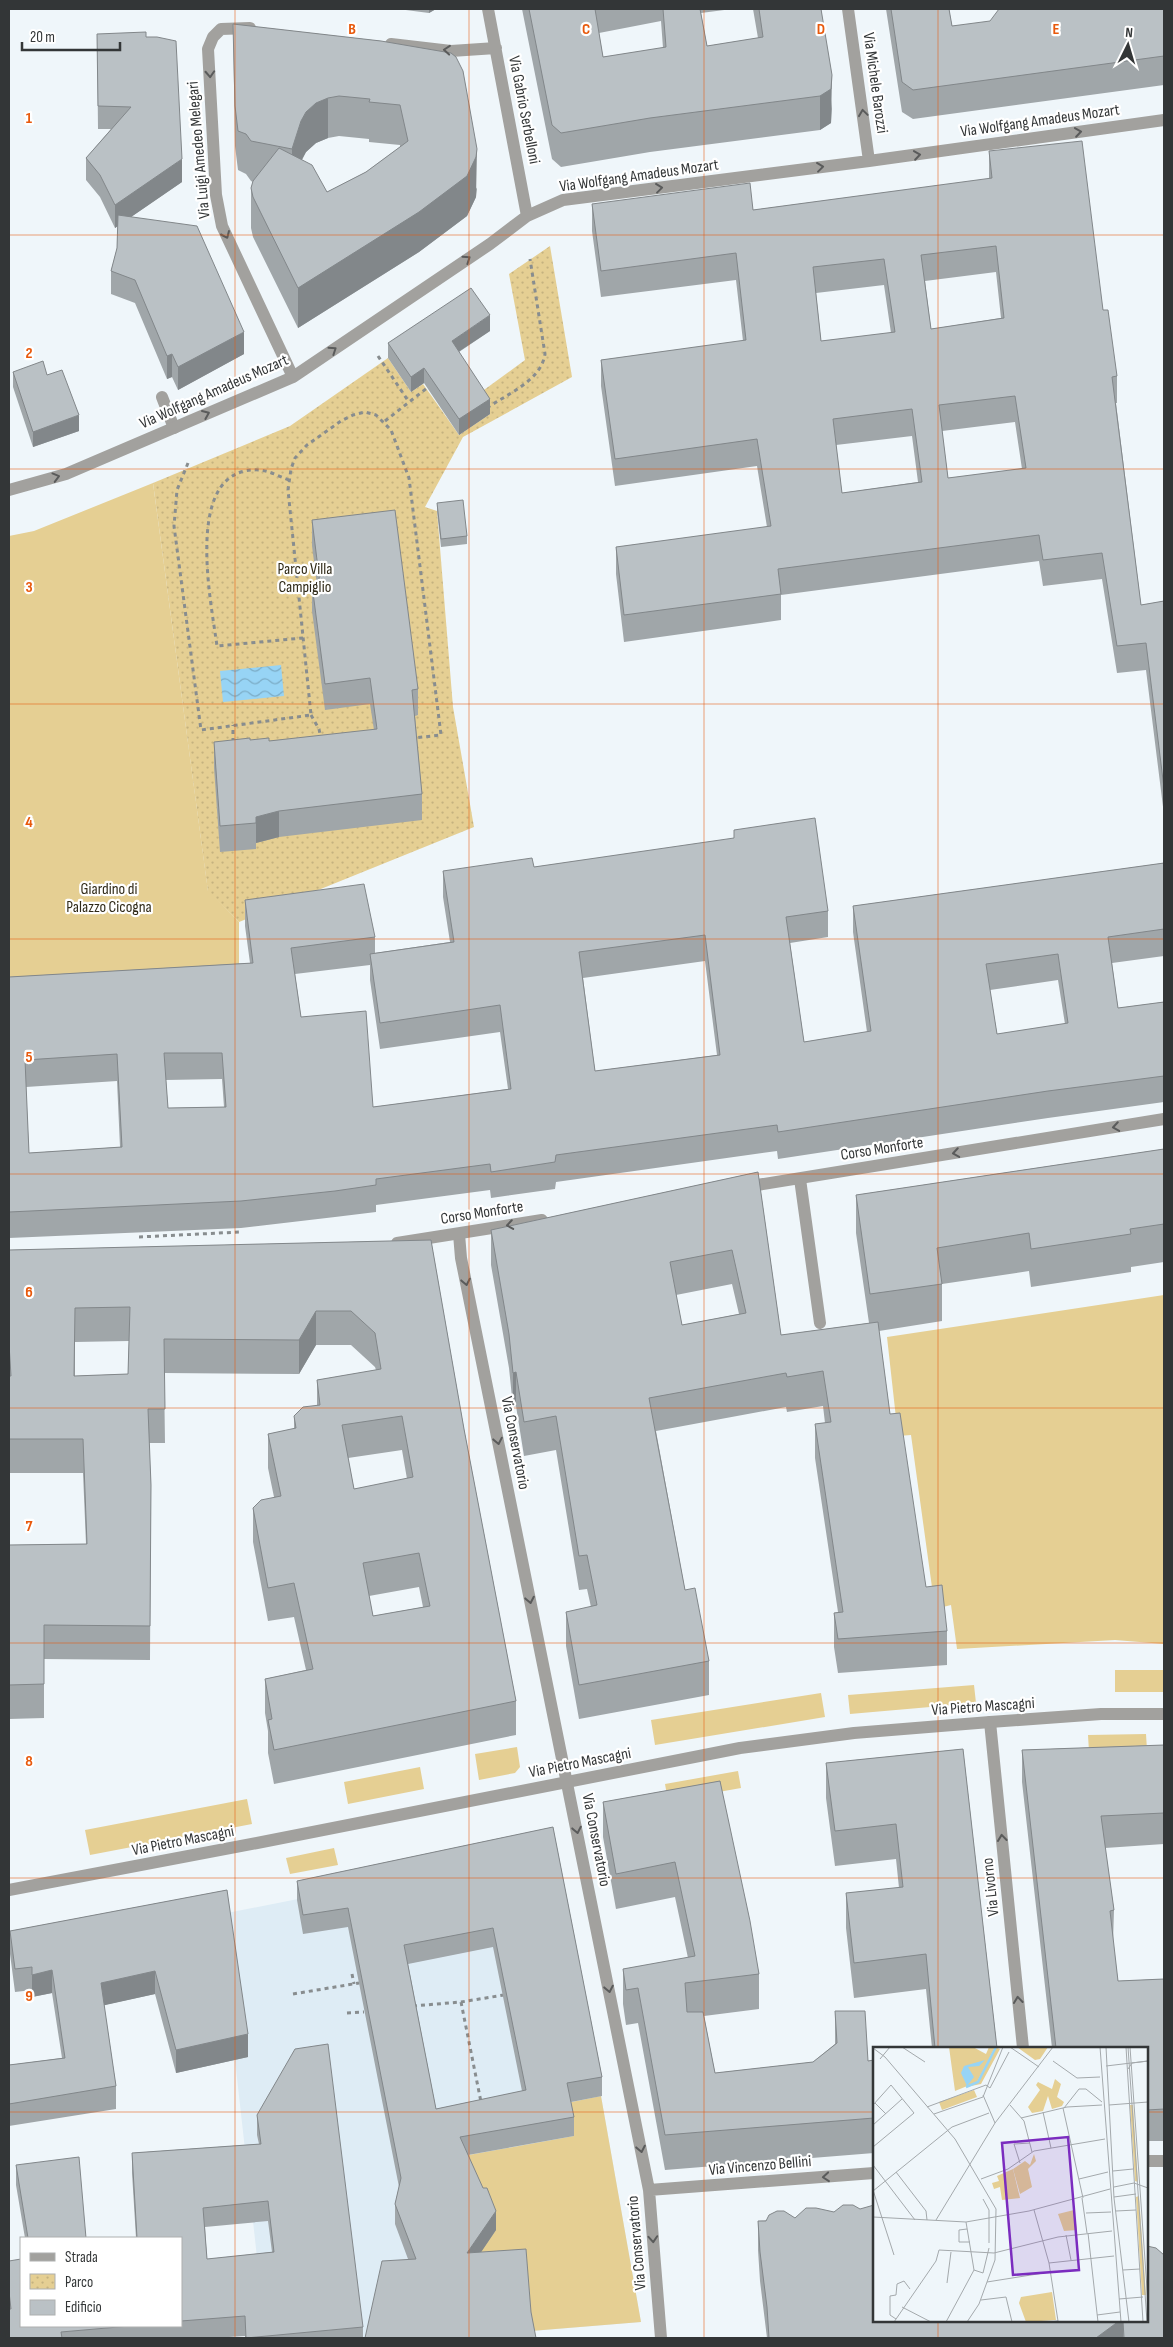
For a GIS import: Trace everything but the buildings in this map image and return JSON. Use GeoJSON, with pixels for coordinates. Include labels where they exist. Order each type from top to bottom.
{"type":"FeatureCollection","features":[{"type":"Feature","properties":{"kind":"street","name":"Via Gabrio Serbelloni"},"geometry":{"type":"LineString","coordinates":[[488,9],[527,216]]}},
{"type":"Feature","properties":{"kind":"street","name":"Via Michele Barozzi"},"geometry":{"type":"LineString","coordinates":[[848,9],[869,161]]}},
{"type":"Feature","properties":{"kind":"street","name":"Via Luigi Amedeo Melegari"},"geometry":{"type":"LineString","coordinates":[[262,30],[242,28],[221,29],[213,37],[208,49],[216,195],[222,226],[292,378]]}},
{"type":"Feature","properties":{"kind":"street"},"geometry":{"type":"LineString","coordinates":[[381,43],[451,51],[496,48]]}},
{"type":"Feature","properties":{"kind":"street","name":"Via Wolfgang Amadeus Mozart"},"geometry":{"type":"LineString","coordinates":[[9,490],[66,474],[292,378],[490,244],[527,216],[563,200],[869,161],[1164,120]]}},
{"type":"Feature","properties":{"kind":"street"},"geometry":{"type":"LineString","coordinates":[[162,397],[174,428]]}},
{"type":"Feature","properties":{"kind":"street","name":"Corso Monforte"},"geometry":{"type":"LineString","coordinates":[[736,1189],[1164,1119]]}},
{"type":"Feature","properties":{"kind":"street"},"geometry":{"type":"LineString","coordinates":[[800,1178],[820,1322]]}},
{"type":"Feature","properties":{"kind":"street","name":"Corso Monforte"},"geometry":{"type":"LineString","coordinates":[[384,1245],[554,1218]]}},
{"type":"Feature","properties":{"kind":"street","name":"Via Conservatorio"},"geometry":{"type":"LineString","coordinates":[[458,1234],[463,1267],[649,2190],[661,2338]]}},
{"type":"Feature","properties":{"kind":"street","name":"Via Pietro Mascagni"},"geometry":{"type":"LineString","coordinates":[[9,1890],[740,1748],[854,1733],[990,1722],[1101,1714],[1164,1714]]}},
{"type":"Feature","properties":{"kind":"street","name":"Via Livorno"},"geometry":{"type":"LineString","coordinates":[[990,1722],[1023,2047]]}},
{"type":"Feature","properties":{"kind":"street"},"geometry":{"type":"LineString","coordinates":[[1148,2161],[1164,2161]]}},
{"type":"Feature","properties":{"kind":"street","name":"Via Vincenzo Bellini"},"geometry":{"type":"LineString","coordinates":[[649,2190],[873,2173]]}},
{"type":"Feature","properties":{"kind":"path"},"geometry":{"type":"LineString","coordinates":[[486,408],[532,378],[544,365],[545,354],[530,259]]}},
{"type":"Feature","properties":{"kind":"path"},"geometry":{"type":"LineString","coordinates":[[378,356],[409,402]]}},
{"type":"Feature","properties":{"kind":"path"},"geometry":{"type":"LineString","coordinates":[[385,421],[427,388]]}},
{"type":"Feature","properties":{"kind":"path"},"geometry":{"type":"LineString","coordinates":[[323,748],[319,729],[311,715],[288,490],[289,480],[295,458],[307,445],[341,421],[365,412],[376,415],[385,421],[391,430],[409,478],[441,735],[412,738]]}},
{"type":"Feature","properties":{"kind":"path"},"geometry":{"type":"LineString","coordinates":[[188,463],[177,490],[174,526],[201,730],[311,715]]}},
{"type":"Feature","properties":{"kind":"path"},"geometry":{"type":"LineString","coordinates":[[289,480],[261,470],[247,471],[233,476],[223,485],[212,502],[207,528],[210,587],[216,646],[303,638]]}},
{"type":"Feature","properties":{"kind":"path"},"geometry":{"type":"LineString","coordinates":[[233,726],[234,751]]}},
{"type":"Feature","properties":{"kind":"path"},"geometry":{"type":"LineString","coordinates":[[139,1237],[240,1232]]}},
{"type":"Feature","properties":{"kind":"path"},"geometry":{"type":"LineString","coordinates":[[352,1974],[354,1984]]}},
{"type":"Feature","properties":{"kind":"path"},"geometry":{"type":"LineString","coordinates":[[293,1994],[359,1983]]}},
{"type":"Feature","properties":{"kind":"path"},"geometry":{"type":"LineString","coordinates":[[412,2006],[460,2002],[504,1995]]}},
{"type":"Feature","properties":{"kind":"path"},"geometry":{"type":"LineString","coordinates":[[460,2002],[483,2111]]}},
{"type":"Feature","properties":{"kind":"path"},"geometry":{"type":"LineString","coordinates":[[346,2014],[364,2012]]}},
{"type":"Feature","properties":{"kind":"shaded area"},"geometry":{"type":"Polygon","coordinates":[[[388,1881],[579,1983],[641,2322],[532,2331],[506,2338],[266,2338],[235,2060],[248,2057],[227,1913],[388,1881]]]}},
{"type":"Feature","properties":{"kind":"green space","name":"Parco Villa Campiglio"},"geometry":{"type":"Polygon","coordinates":[[[550,246],[572,377],[463,437],[425,507],[437,511],[453,707],[474,827],[239,922],[208,892],[153,483],[290,426],[388,358],[411,392],[423,384],[459,435],[490,414],[477,395],[525,360],[509,274],[550,246]]]}},
{"type":"Feature","properties":{"kind":"green space","name":"Giardino di Palazzo Cicogna"},"geometry":{"type":"Polygon","coordinates":[[[153,483],[208,891],[239,922],[239,983],[9,1003],[9,536],[34,531],[153,483]]]}},
{"type":"Feature","properties":{"kind":"green space"},"geometry":{"type":"Polygon","coordinates":[[[1164,1295],[1164,1644],[1115,1640],[957,1649],[951,1605],[935,1609],[911,1435],[898,1436],[887,1337],[1164,1295]]]}},
{"type":"Feature","properties":{"kind":"green space"},"geometry":{"type":"Polygon","coordinates":[[[1115,1670],[1164,1670],[1164,1692],[1115,1692],[1115,1670]]]}},
{"type":"Feature","properties":{"kind":"green space"},"geometry":{"type":"Polygon","coordinates":[[[974,1685],[976,1703],[850,1714],[848,1695],[974,1685]]]}},
{"type":"Feature","properties":{"kind":"green space"},"geometry":{"type":"Polygon","coordinates":[[[821,1693],[825,1717],[655,1745],[651,1720],[821,1693]]]}},
{"type":"Feature","properties":{"kind":"green space"},"geometry":{"type":"Polygon","coordinates":[[[1146,1734],[1147,1750],[1089,1752],[1088,1735],[1146,1734]]]}},
{"type":"Feature","properties":{"kind":"green space"},"geometry":{"type":"Polygon","coordinates":[[[517,1747],[520,1767],[515,1773],[479,1780],[475,1754],[517,1747]]]}},
{"type":"Feature","properties":{"kind":"green space"},"geometry":{"type":"Polygon","coordinates":[[[420,1767],[424,1789],[348,1804],[344,1782],[420,1767]]]}},
{"type":"Feature","properties":{"kind":"green space"},"geometry":{"type":"Polygon","coordinates":[[[738,1771],[741,1788],[668,1801],[665,1784],[738,1771]]]}},
{"type":"Feature","properties":{"kind":"green space"},"geometry":{"type":"Polygon","coordinates":[[[247,1799],[252,1824],[90,1855],[85,1830],[247,1799]]]}},
{"type":"Feature","properties":{"kind":"green space"},"geometry":{"type":"Polygon","coordinates":[[[334,1848],[338,1865],[290,1874],[286,1858],[334,1848]]]}},
{"type":"Feature","properties":{"kind":"green space"},"geometry":{"type":"Polygon","coordinates":[[[601,2096],[641,2322],[531,2331],[466,2273],[458,2157],[574,2136],[567,2103],[601,2096]]]}},
{"type":"Feature","properties":{"kind":"water"},"geometry":{"type":"Polygon","coordinates":[[[281,665],[284,696],[223,702],[220,671],[281,665]]]}}]}
